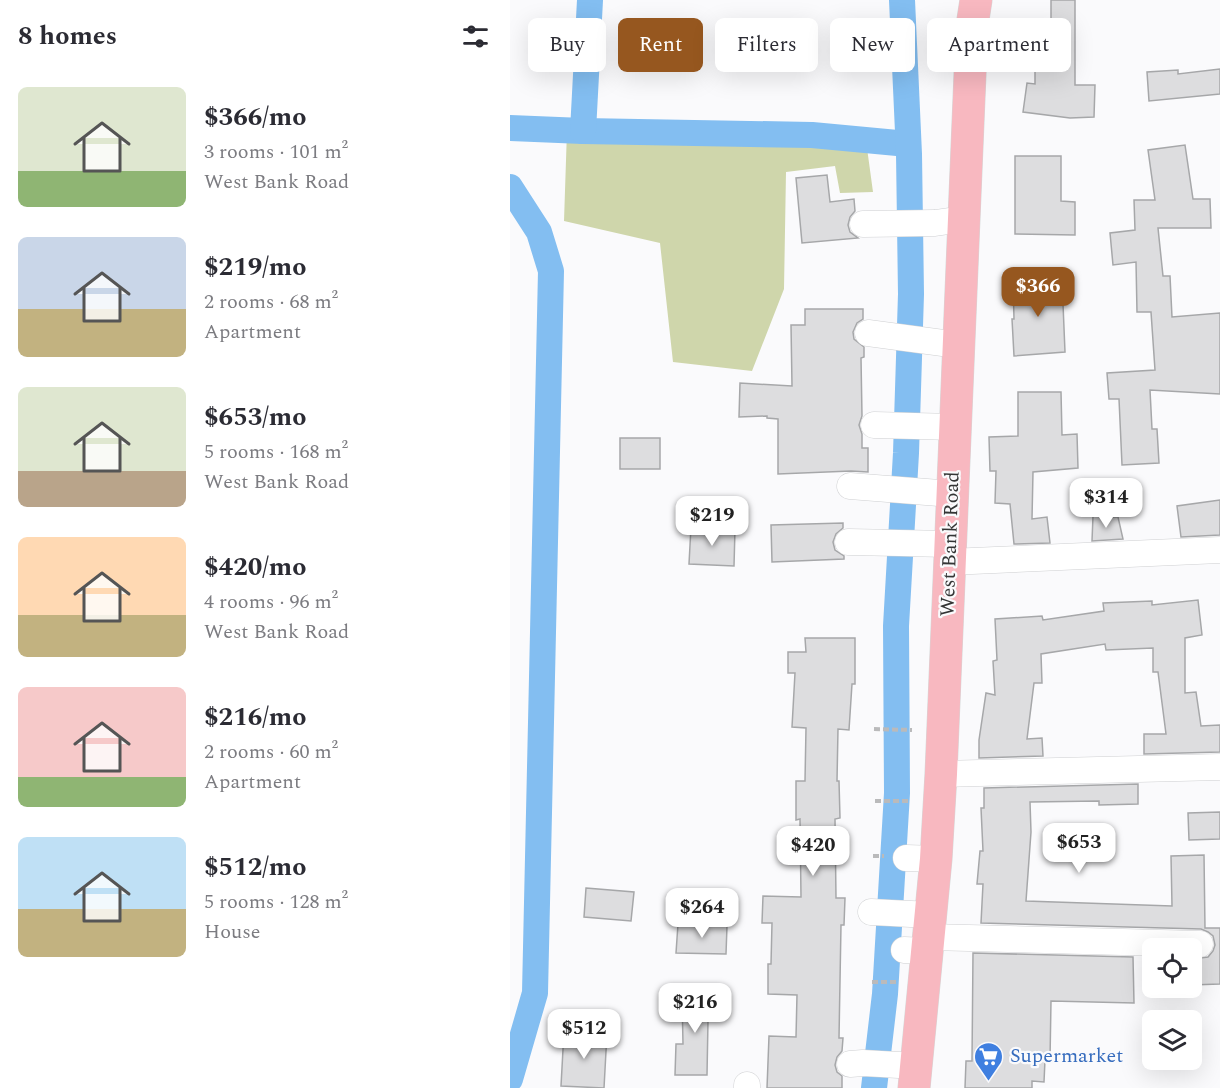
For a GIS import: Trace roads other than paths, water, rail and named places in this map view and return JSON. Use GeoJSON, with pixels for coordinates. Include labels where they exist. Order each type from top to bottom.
{"type":"FeatureCollection","features":[{"type":"Feature","properties":{"kind":"main road","name":"West Bank Road"},"geometry":{"type":"LineString","coordinates":[[907,1073],[919,933],[921,858],[940,774],[942,426],[949,221],[976,0]]}},
{"type":"Feature","properties":{"kind":"lane"},"geometry":{"type":"LineString","coordinates":[[875,224],[949,221]]}},
{"type":"Feature","properties":{"kind":"lane"},"geometry":{"type":"LineString","coordinates":[[877,334],[946,343]]}},
{"type":"Feature","properties":{"kind":"lane"},"geometry":{"type":"LineString","coordinates":[[883,425],[942,426]]}},
{"type":"Feature","properties":{"kind":"lane"},"geometry":{"type":"LineString","coordinates":[[850,486],[942,494]]}},
{"type":"Feature","properties":{"kind":"lane"},"geometry":{"type":"LineString","coordinates":[[848,542],[885,542],[941,550],[1220,550]]}},
{"type":"Feature","properties":{"kind":"lane"},"geometry":{"type":"LineString","coordinates":[[940,774],[1220,767]]}},
{"type":"Feature","properties":{"kind":"lane"},"geometry":{"type":"LineString","coordinates":[[871,912],[919,933],[1142,942]]}},
{"type":"Feature","properties":{"kind":"lane"},"geometry":{"type":"LineString","coordinates":[[856,1063],[907,1073]]}},
{"type":"Feature","properties":{"kind":"waterway"},"geometry":{"type":"LineString","coordinates":[[583,131],[590,0]]}},
{"type":"Feature","properties":{"kind":"waterway"},"geometry":{"type":"LineString","coordinates":[[874,1088],[885,994],[897,793],[896,626],[906,453],[911,294],[909,154],[902,0]]}},
{"type":"Feature","properties":{"kind":"waterway"},"geometry":{"type":"LineString","coordinates":[[510,128],[812,135],[908,144]]}},
{"type":"Feature","properties":{"kind":"waterway"},"geometry":{"type":"LineString","coordinates":[[510,187],[539,232],[551,271],[535,993],[510,1079]]}},
{"type":"Feature","properties":{"kind":"place","name":"Supermarket"},"geometry":{"type":"Point","coordinates":[989,1082]}}]}
